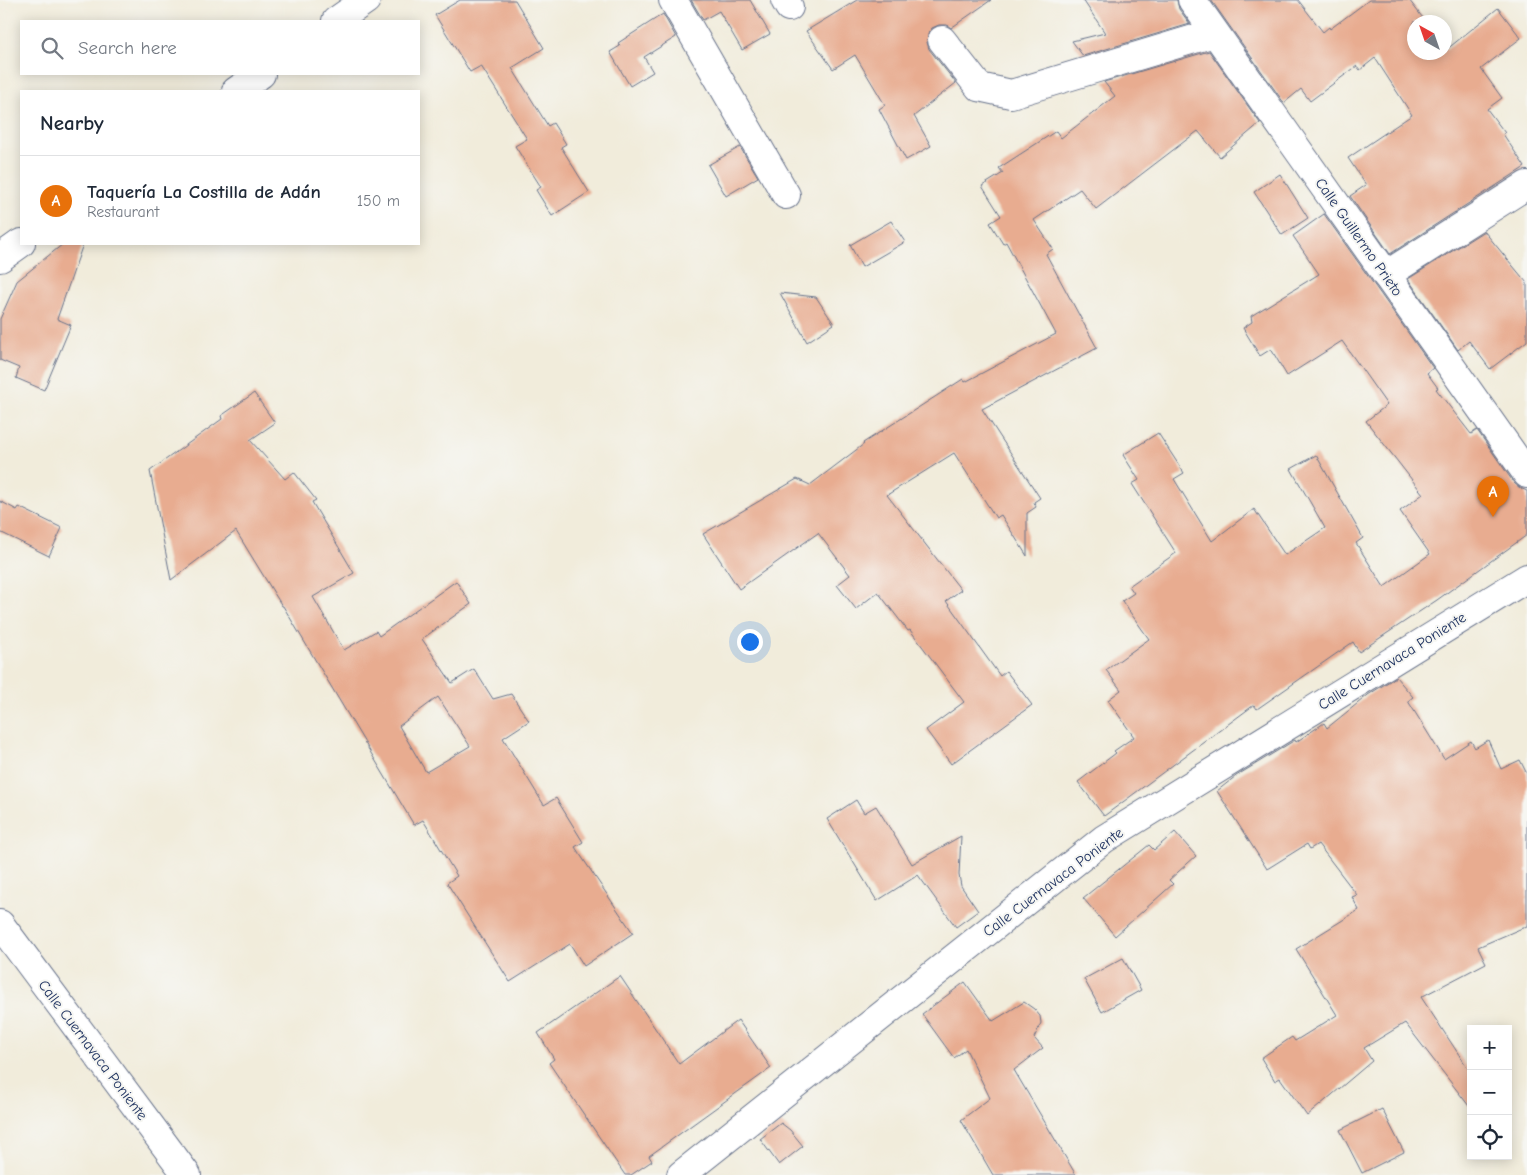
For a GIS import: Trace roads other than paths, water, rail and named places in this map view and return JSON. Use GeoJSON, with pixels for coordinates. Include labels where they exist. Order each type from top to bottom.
{"type":"FeatureCollection","features":[{"type":"Feature","properties":{"kind":"street"},"geometry":{"type":"LineString","coordinates":[[337,20],[366,0]]}},
{"type":"Feature","properties":{"kind":"street"},"geometry":{"type":"LineString","coordinates":[[673,0],[786,195]]}},
{"type":"Feature","properties":{"kind":"street","name":"Calle Guillermo Prieto"},"geometry":{"type":"LineString","coordinates":[[1192,0],[1527,474]]}},
{"type":"Feature","properties":{"kind":"street"},"geometry":{"type":"LineString","coordinates":[[942,40],[979,87],[1011,94],[1214,33]]}},
{"type":"Feature","properties":{"kind":"street"},"geometry":{"type":"LineString","coordinates":[[237,90],[260,75]]}},
{"type":"Feature","properties":{"kind":"street"},"geometry":{"type":"LineString","coordinates":[[1386,275],[1527,185]]}},
{"type":"Feature","properties":{"kind":"street"},"geometry":{"type":"LineString","coordinates":[[0,258],[20,244]]}},
{"type":"Feature","properties":{"kind":"street","name":"Calle Cuernavaca Poniente"},"geometry":{"type":"LineString","coordinates":[[681,1175],[1104,839],[1527,578]]}},
{"type":"Feature","properties":{"kind":"street","name":"Calle Cuernavaca Poniente"},"geometry":{"type":"LineString","coordinates":[[0,924],[186,1175]]}},
{"type":"Feature","properties":{"kind":"place","name":"Taquería La Costilla de Adán"},"geometry":{"type":"Point","coordinates":[1493,517]}}]}
